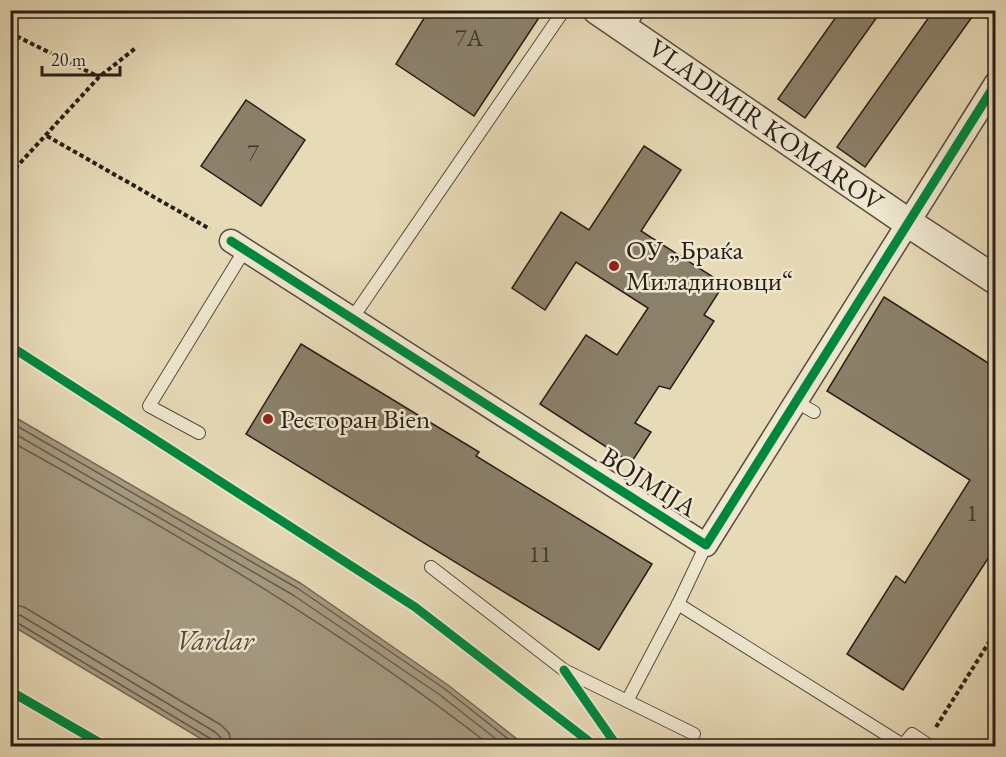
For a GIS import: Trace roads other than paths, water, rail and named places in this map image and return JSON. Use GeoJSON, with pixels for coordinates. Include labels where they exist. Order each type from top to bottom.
{"type":"FeatureCollection","features":[{"type":"Feature","properties":{"kind":"street","name":"VLADIMIR KOMAROV"},"geometry":{"type":"LineString","coordinates":[[597,10],[628,19],[907,222],[996,280]]}},
{"type":"Feature","properties":{"kind":"street","name":"BOJMIJA"},"geometry":{"type":"LineString","coordinates":[[238,246],[705,545],[805,406],[907,222],[996,83]]}},
{"type":"Feature","properties":{"kind":"lane"},"geometry":{"type":"LineString","coordinates":[[351,320],[564,10]]}},
{"type":"Feature","properties":{"kind":"lane"},"geometry":{"type":"LineString","coordinates":[[199,433],[149,406],[238,246]]}},
{"type":"Feature","properties":{"kind":"lane"},"geometry":{"type":"LineString","coordinates":[[627,701],[705,545]]}},
{"type":"Feature","properties":{"kind":"lane"},"geometry":{"type":"LineString","coordinates":[[431,567],[564,670],[694,734]]}},
{"type":"Feature","properties":{"kind":"lane"},"geometry":{"type":"LineString","coordinates":[[678,603],[903,745],[912,734],[928,745]]}},
{"type":"Feature","properties":{"kind":"water","name":"Vardar"},"geometry":{"type":"Polygon","coordinates":[[[11,415],[300,583],[448,685],[526,746],[213,746],[11,625],[11,415]]]}},
{"type":"Feature","properties":{"kind":"place","name":"ОУ „Браќа Миладиновци“"},"geometry":{"type":"Point","coordinates":[614,266]}},
{"type":"Feature","properties":{"kind":"place","name":"Ресторан Bien"},"geometry":{"type":"Point","coordinates":[268,419]}}]}
